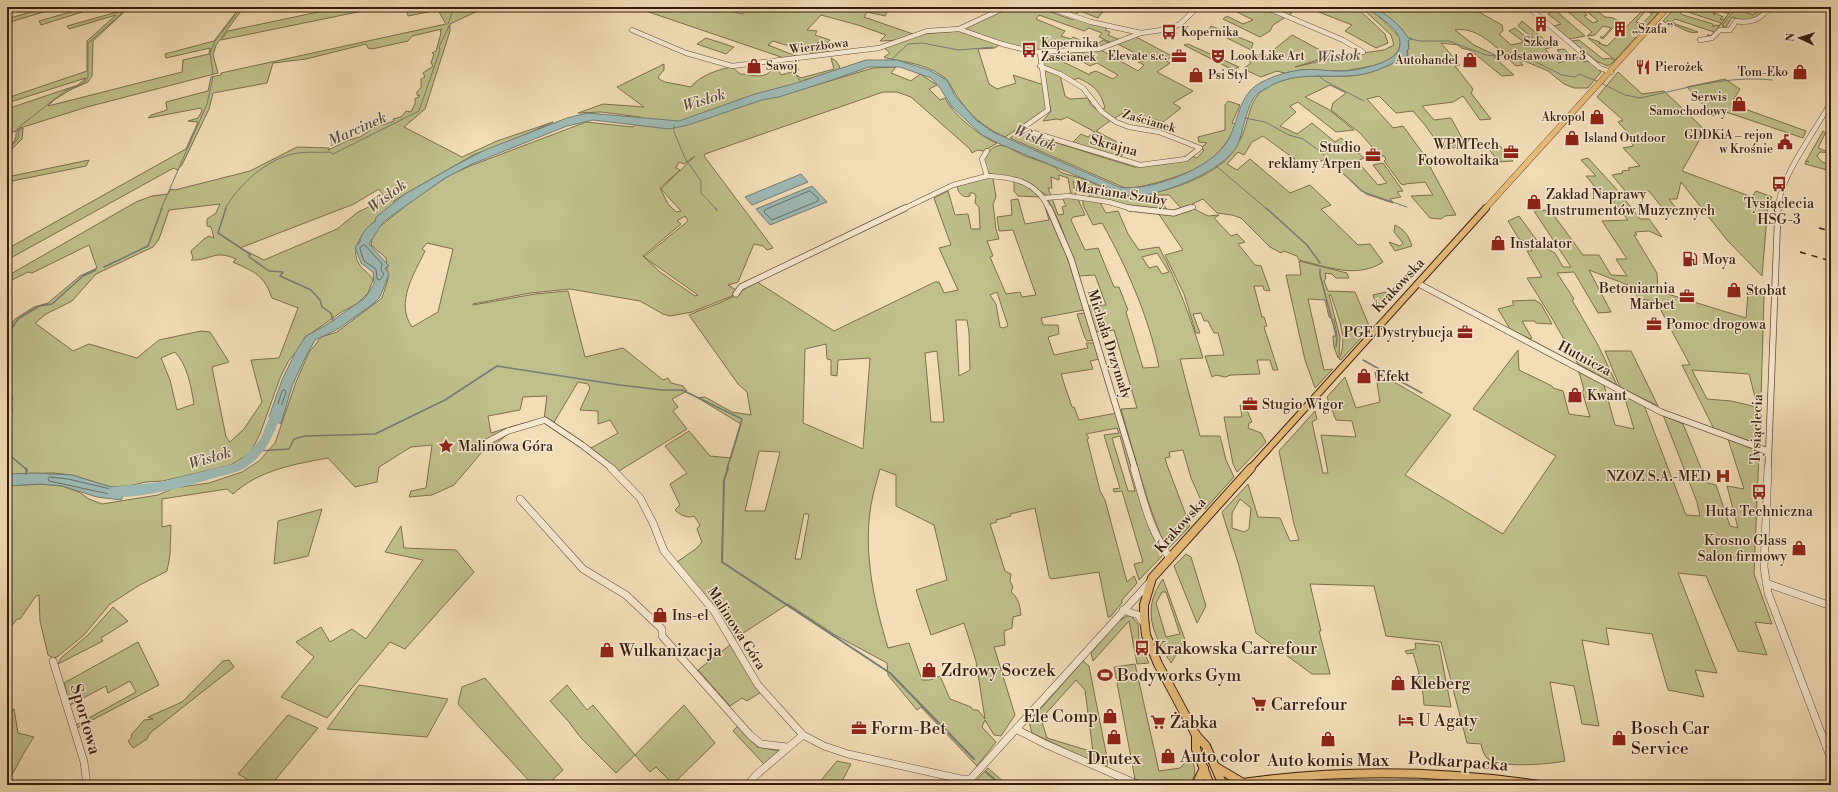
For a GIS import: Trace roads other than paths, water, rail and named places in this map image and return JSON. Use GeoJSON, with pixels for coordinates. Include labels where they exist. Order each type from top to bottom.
{"type":"FeatureCollection","features":[{"type":"Feature","properties":{"kind":"main road","name":"Krakowska"},"geometry":{"type":"LineString","coordinates":[[1223,785],[1206,746],[1196,735],[1149,645],[1143,622],[1149,583],[1170,558],[1616,67],[1668,7]]}},
{"type":"Feature","properties":{"kind":"main road","name":"Krakowska"},"geometry":{"type":"LineString","coordinates":[[1196,735],[1196,749],[1210,785]]}},
{"type":"Feature","properties":{"kind":"main road"},"geometry":{"type":"LineString","coordinates":[[1215,766],[1243,783]]}},
{"type":"Feature","properties":{"kind":"main road"},"geometry":{"type":"LineString","coordinates":[[1196,785],[1200,780],[1204,768]]}},
{"type":"Feature","properties":{"kind":"main road","name":"Podkarpacka"},"geometry":{"type":"LineString","coordinates":[[1230,785],[1320,776],[1395,772],[1484,778],[1540,785]]}},
{"type":"Feature","properties":{"kind":"street","name":"Wierzbowa"},"geometry":{"type":"LineString","coordinates":[[632,30],[686,53],[732,66],[863,50],[890,45],[927,31],[959,29],[1006,7]]}},
{"type":"Feature","properties":{"kind":"street"},"geometry":{"type":"LineString","coordinates":[[1047,7],[1091,22],[1141,32],[1169,30],[1180,24],[1198,7]]}},
{"type":"Feature","properties":{"kind":"street"},"geometry":{"type":"LineString","coordinates":[[1264,7],[1343,40],[1363,52]]}},
{"type":"Feature","properties":{"kind":"street"},"geometry":{"type":"LineString","coordinates":[[1528,7],[1602,68],[1611,72]]}},
{"type":"Feature","properties":{"kind":"street"},"geometry":{"type":"LineString","coordinates":[[1700,40],[1712,38],[1720,30],[1730,30],[1736,21],[1748,23],[1759,19],[1770,7]]}},
{"type":"Feature","properties":{"kind":"street"},"geometry":{"type":"LineString","coordinates":[[959,29],[1008,46],[1040,53],[1099,49],[1141,32]]}},
{"type":"Feature","properties":{"kind":"street"},"geometry":{"type":"LineString","coordinates":[[1037,134],[1034,121],[1046,113],[1048,108],[1040,66],[1040,53]]}},
{"type":"Feature","properties":{"kind":"street","name":"Zaścianek"},"geometry":{"type":"LineString","coordinates":[[1040,66],[1060,74],[1083,88],[1102,112],[1116,122],[1129,127],[1159,132],[1200,148]]}},
{"type":"Feature","properties":{"kind":"street"},"geometry":{"type":"LineString","coordinates":[[1602,68],[1616,67]]}},
{"type":"Feature","properties":{"kind":"street"},"geometry":{"type":"LineString","coordinates":[[1602,68],[1606,77]]}},
{"type":"Feature","properties":{"kind":"street","name":"Tysiąclecia"},"geometry":{"type":"LineString","coordinates":[[1831,102],[1792,170],[1784,186],[1778,206],[1764,567],[1766,583],[1831,759]]}},
{"type":"Feature","properties":{"kind":"street","name":"Skrajna"},"geometry":{"type":"LineString","coordinates":[[1034,121],[1019,130],[1140,164],[1166,163],[1186,159],[1200,148]]}},
{"type":"Feature","properties":{"kind":"street"},"geometry":{"type":"LineString","coordinates":[[987,151],[983,154],[982,158],[987,176]]}},
{"type":"Feature","properties":{"kind":"street","name":"Michała Drzymały"},"geometry":{"type":"LineString","coordinates":[[736,294],[741,287],[952,186],[987,176],[1002,177],[1022,182],[1038,191],[1044,198],[1071,259],[1119,413],[1145,506],[1160,545],[1170,558]]}},
{"type":"Feature","properties":{"kind":"street","name":"Mariana Szuby"},"geometry":{"type":"LineString","coordinates":[[1044,198],[1069,196],[1109,202],[1131,209],[1158,212],[1176,213],[1193,207]]}},
{"type":"Feature","properties":{"kind":"street","name":"Hutnicza"},"geometry":{"type":"LineString","coordinates":[[1419,284],[1661,412],[1768,451]]}},
{"type":"Feature","properties":{"kind":"street","name":"Malinowa Góra"},"geometry":{"type":"LineString","coordinates":[[488,442],[498,434],[512,428],[544,420],[582,445],[619,474],[640,498],[653,523],[664,551],[714,611],[758,685],[803,735],[824,746],[848,754],[961,779],[971,779]]}},
{"type":"Feature","properties":{"kind":"street"},"geometry":{"type":"LineString","coordinates":[[520,499],[583,569],[626,595],[662,629],[662,636],[750,736],[761,744],[787,747]]}},
{"type":"Feature","properties":{"kind":"street","name":"Krakowska"},"geometry":{"type":"LineString","coordinates":[[965,785],[1149,583]]}},
{"type":"Feature","properties":{"kind":"street"},"geometry":{"type":"LineString","coordinates":[[1766,583],[1831,606]]}},
{"type":"Feature","properties":{"kind":"street"},"geometry":{"type":"LineString","coordinates":[[1123,610],[1138,615],[1143,622]]}},
{"type":"Feature","properties":{"kind":"street","name":"Sportowa"},"geometry":{"type":"LineString","coordinates":[[53,661],[84,762],[87,785]]}},
{"type":"Feature","properties":{"kind":"street"},"geometry":{"type":"LineString","coordinates":[[1016,729],[1034,739],[1138,785]]}},
{"type":"Feature","properties":{"kind":"street"},"geometry":{"type":"LineString","coordinates":[[748,785],[756,775],[787,747],[803,735]]}},
{"type":"Feature","properties":{"kind":"water"},"geometry":{"type":"Polygon","coordinates":[[[1366,7],[1384,13],[1395,22],[1408,38],[1412,38],[1408,41],[1408,55],[1394,63],[1371,72],[1354,76],[1299,77],[1281,81],[1272,85],[1258,93],[1254,98],[1248,110],[1237,146],[1220,164],[1193,179],[1178,185],[1139,196],[1115,194],[1109,189],[1002,145],[982,135],[952,107],[940,88],[931,78],[900,67],[869,67],[779,97],[762,100],[688,125],[669,129],[593,120],[567,126],[472,164],[445,178],[383,222],[369,244],[389,266],[385,268],[389,274],[380,297],[373,304],[338,329],[315,340],[292,386],[281,424],[269,417],[282,380],[295,353],[306,336],[326,325],[365,298],[374,284],[373,272],[361,263],[355,247],[360,242],[361,236],[365,230],[375,222],[376,217],[405,194],[456,165],[485,150],[567,118],[587,113],[679,121],[755,94],[793,84],[866,60],[897,60],[929,70],[947,80],[955,96],[976,120],[993,132],[1119,187],[1132,188],[1147,186],[1162,182],[1194,169],[1219,152],[1231,134],[1247,94],[1260,83],[1270,78],[1300,70],[1311,69],[1346,71],[1359,69],[1376,65],[1396,54],[1399,49],[1400,42],[1395,30],[1366,7]]]}},
{"type":"Feature","properties":{"kind":"water"},"geometry":{"type":"Polygon","coordinates":[[[801,174],[808,182],[752,205],[745,197],[801,174]]]}},
{"type":"Feature","properties":{"kind":"water"},"geometry":{"type":"Polygon","coordinates":[[[812,186],[827,202],[770,225],[756,209],[812,186]]]}},
{"type":"Feature","properties":{"kind":"water"},"geometry":{"type":"Polygon","coordinates":[[[33,473],[72,475],[111,487],[128,486],[121,500],[97,497],[62,486],[40,484],[7,486],[7,474],[33,473]]]}},
{"type":"Feature","properties":{"kind":"waterway"},"geometry":{"type":"LineString","coordinates":[[19,127],[65,91],[84,83],[88,77],[88,43],[120,15],[125,7]]}},
{"type":"Feature","properties":{"kind":"waterway"},"geometry":{"type":"LineString","coordinates":[[213,74],[210,53],[215,41],[242,7]]}},
{"type":"Feature","properties":{"kind":"waterway","name":"Marcinek"},"geometry":{"type":"LineString","coordinates":[[448,24],[454,7]]}},
{"type":"Feature","properties":{"kind":"waterway","name":"Marcinek"},"geometry":{"type":"LineString","coordinates":[[225,209],[237,191],[245,183],[273,162],[283,157],[298,153],[330,152],[333,154],[419,111],[440,50],[439,47],[449,26]]}},
{"type":"Feature","properties":{"kind":"waterway"},"geometry":{"type":"LineString","coordinates":[[1170,36],[1177,33]]}},
{"type":"Feature","properties":{"kind":"waterway"},"geometry":{"type":"LineString","coordinates":[[1410,39],[1421,41],[1449,41],[1486,55],[1530,59],[1562,75],[1575,77],[1579,74],[1597,81]]}},
{"type":"Feature","properties":{"kind":"waterway"},"geometry":{"type":"LineString","coordinates":[[891,60],[908,44],[922,43],[959,50],[993,47]]}},
{"type":"Feature","properties":{"kind":"waterway"},"geometry":{"type":"LineString","coordinates":[[799,69],[795,73],[801,82]]}},
{"type":"Feature","properties":{"kind":"waterway"},"geometry":{"type":"LineString","coordinates":[[1318,75],[1325,81],[1364,101]]}},
{"type":"Feature","properties":{"kind":"waterway"},"geometry":{"type":"LineString","coordinates":[[161,209],[207,104],[213,77]]}},
{"type":"Feature","properties":{"kind":"waterway"},"geometry":{"type":"LineString","coordinates":[[1601,83],[1625,95],[1640,98],[1722,81],[1739,79],[1772,80]]}},
{"type":"Feature","properties":{"kind":"waterway"},"geometry":{"type":"LineString","coordinates":[[1245,118],[1265,122],[1289,135],[1303,139],[1321,152],[1361,191],[1407,207]]}},
{"type":"Feature","properties":{"kind":"waterway"},"geometry":{"type":"LineString","coordinates":[[674,126],[674,132],[685,158],[701,181],[701,193],[716,209]]}},
{"type":"Feature","properties":{"kind":"waterway"},"geometry":{"type":"LineString","coordinates":[[7,150],[18,139],[19,130]]}},
{"type":"Feature","properties":{"kind":"waterway"},"geometry":{"type":"LineString","coordinates":[[1216,166],[1267,209]]}},
{"type":"Feature","properties":{"kind":"waterway"},"geometry":{"type":"LineString","coordinates":[[104,267],[148,246],[162,208]]}},
{"type":"Feature","properties":{"kind":"waterway","name":"Marcinek"},"geometry":{"type":"LineString","coordinates":[[226,208],[218,233],[250,254],[249,257],[269,271],[283,272],[280,276],[311,290],[320,300],[322,307],[331,313],[333,321]]}},
{"type":"Feature","properties":{"kind":"waterway"},"geometry":{"type":"LineString","coordinates":[[1266,208],[1307,245],[1320,263]]}},
{"type":"Feature","properties":{"kind":"waterway"},"geometry":{"type":"LineString","coordinates":[[1320,269],[1320,275],[1337,339],[1336,347]]}},
{"type":"Feature","properties":{"kind":"waterway"},"geometry":{"type":"LineString","coordinates":[[7,335],[18,319],[39,306],[52,304],[83,276],[96,270]]}},
{"type":"Feature","properties":{"kind":"waterway"},"geometry":{"type":"LineString","coordinates":[[1363,360],[1390,375]]}},
{"type":"Feature","properties":{"kind":"waterway"},"geometry":{"type":"LineString","coordinates":[[257,451],[289,449],[294,439],[305,436],[375,434],[445,400],[497,366],[620,385],[662,390],[682,390],[742,419],[727,469]]}},
{"type":"Feature","properties":{"kind":"waterway"},"geometry":{"type":"LineString","coordinates":[[1398,380],[1422,393]]}},
{"type":"Feature","properties":{"kind":"waterway","name":"Wisłok"},"geometry":{"type":"LineString","coordinates":[[112,492],[161,487],[240,466],[254,454],[264,441],[272,426],[278,408]]}},
{"type":"Feature","properties":{"kind":"waterway"},"geometry":{"type":"LineString","coordinates":[[7,453],[26,469]]}},
{"type":"Feature","properties":{"kind":"waterway"},"geometry":{"type":"LineString","coordinates":[[728,468],[724,480],[722,562],[890,673],[974,759]]}},
{"type":"Feature","properties":{"kind":"waterway"},"geometry":{"type":"LineString","coordinates":[[26,469],[26,474]]}},
{"type":"Feature","properties":{"kind":"waterway"},"geometry":{"type":"LineString","coordinates":[[986,772],[1001,785]]}},
{"type":"Feature","properties":{"kind":"railway"},"geometry":{"type":"LineString","coordinates":[[1819,228],[1831,231]]}},
{"type":"Feature","properties":{"kind":"railway"},"geometry":{"type":"LineString","coordinates":[[1800,252],[1831,261]]}},
{"type":"Feature","properties":{"kind":"place","name":"Szkoła Podstawowa nr 3"},"geometry":{"type":"Point","coordinates":[1541,24]}},
{"type":"Feature","properties":{"kind":"place","name":"„Szafa”"},"geometry":{"type":"Point","coordinates":[1620,29]}},
{"type":"Feature","properties":{"kind":"place","name":"Kopernika"},"geometry":{"type":"Point","coordinates":[1169,32]}},
{"type":"Feature","properties":{"kind":"place","name":"Kopernika Zaścianek"},"geometry":{"type":"Point","coordinates":[1029,50]}},
{"type":"Feature","properties":{"kind":"place","name":"Elevate s.c."},"geometry":{"type":"Point","coordinates":[1179,56]}},
{"type":"Feature","properties":{"kind":"place","name":"Look Like Art"},"geometry":{"type":"Point","coordinates":[1218,56]}},
{"type":"Feature","properties":{"kind":"place","name":"Autohandel"},"geometry":{"type":"Point","coordinates":[1470,60]}},
{"type":"Feature","properties":{"kind":"place","name":"Sawoj"},"geometry":{"type":"Point","coordinates":[754,66]}},
{"type":"Feature","properties":{"kind":"place","name":"Pierożek"},"geometry":{"type":"Point","coordinates":[1643,67]}},
{"type":"Feature","properties":{"kind":"place","name":"Tom-Eko"},"geometry":{"type":"Point","coordinates":[1800,72]}},
{"type":"Feature","properties":{"kind":"place","name":"Psi Styl"},"geometry":{"type":"Point","coordinates":[1196,75]}},
{"type":"Feature","properties":{"kind":"place","name":"Serwis Samochodowy"},"geometry":{"type":"Point","coordinates":[1739,104]}},
{"type":"Feature","properties":{"kind":"place","name":"Akropol"},"geometry":{"type":"Point","coordinates":[1597,117]}},
{"type":"Feature","properties":{"kind":"place","name":"Island Outdoor"},"geometry":{"type":"Point","coordinates":[1572,138]}},
{"type":"Feature","properties":{"kind":"place","name":"GDDKiA – rejon w Krośnie"},"geometry":{"type":"Point","coordinates":[1785,142]}},
{"type":"Feature","properties":{"kind":"place","name":"WPMTech Fotowoltaika"},"geometry":{"type":"Point","coordinates":[1511,152]}},
{"type":"Feature","properties":{"kind":"place","name":"Studio reklamy Arpen"},"geometry":{"type":"Point","coordinates":[1373,155]}},
{"type":"Feature","properties":{"kind":"place","name":"Tysiąclecia HSG-3"},"geometry":{"type":"Point","coordinates":[1779,184]}},
{"type":"Feature","properties":{"kind":"place","name":"Zakład Naprawy Instrumentów Muzycznych"},"geometry":{"type":"Point","coordinates":[1534,202]}},
{"type":"Feature","properties":{"kind":"place","name":"Instalator"},"geometry":{"type":"Point","coordinates":[1498,243]}},
{"type":"Feature","properties":{"kind":"place","name":"Moya"},"geometry":{"type":"Point","coordinates":[1690,259]}},
{"type":"Feature","properties":{"kind":"place","name":"Stobat"},"geometry":{"type":"Point","coordinates":[1734,290]}},
{"type":"Feature","properties":{"kind":"place","name":"Betoniarnia Marbet"},"geometry":{"type":"Point","coordinates":[1687,296]}},
{"type":"Feature","properties":{"kind":"place","name":"Pomoc drogowa"},"geometry":{"type":"Point","coordinates":[1654,324]}},
{"type":"Feature","properties":{"kind":"place","name":"PGE Dystrybucja"},"geometry":{"type":"Point","coordinates":[1465,332]}},
{"type":"Feature","properties":{"kind":"place","name":"Efekt"},"geometry":{"type":"Point","coordinates":[1364,376]}},
{"type":"Feature","properties":{"kind":"place","name":"Kwant"},"geometry":{"type":"Point","coordinates":[1575,395]}},
{"type":"Feature","properties":{"kind":"place","name":"Stugio Wigor"},"geometry":{"type":"Point","coordinates":[1250,404]}},
{"type":"Feature","properties":{"kind":"place","name":"Malinowa Góra"},"geometry":{"type":"Point","coordinates":[446,446]}},
{"type":"Feature","properties":{"kind":"place","name":"NZOZ S.A.-MED"},"geometry":{"type":"Point","coordinates":[1723,476]}},
{"type":"Feature","properties":{"kind":"place","name":"Huta Techniczna"},"geometry":{"type":"Point","coordinates":[1759,492]}},
{"type":"Feature","properties":{"kind":"place","name":"Krosno Glass Salon firmowy"},"geometry":{"type":"Point","coordinates":[1799,548]}},
{"type":"Feature","properties":{"kind":"place","name":"Ins-el"},"geometry":{"type":"Point","coordinates":[660,615]}},
{"type":"Feature","properties":{"kind":"place","name":"Krakowska Carrefour"},"geometry":{"type":"Point","coordinates":[1142,648]}},
{"type":"Feature","properties":{"kind":"place","name":"Wulkanizacja"},"geometry":{"type":"Point","coordinates":[607,650]}},
{"type":"Feature","properties":{"kind":"place","name":"Zdrowy Soczek"},"geometry":{"type":"Point","coordinates":[929,670]}},
{"type":"Feature","properties":{"kind":"place","name":"Bodyworks Gym"},"geometry":{"type":"Point","coordinates":[1105,675]}},
{"type":"Feature","properties":{"kind":"place","name":"Kleberg"},"geometry":{"type":"Point","coordinates":[1398,683]}},
{"type":"Feature","properties":{"kind":"place","name":"Carrefour"},"geometry":{"type":"Point","coordinates":[1259,704]}},
{"type":"Feature","properties":{"kind":"place","name":"Ele Comp"},"geometry":{"type":"Point","coordinates":[1110,716]}},
{"type":"Feature","properties":{"kind":"place","name":"U Agaty"},"geometry":{"type":"Point","coordinates":[1406,720]}},
{"type":"Feature","properties":{"kind":"place","name":"Żabka"},"geometry":{"type":"Point","coordinates":[1158,722]}},
{"type":"Feature","properties":{"kind":"place","name":"Form-Bet"},"geometry":{"type":"Point","coordinates":[859,728]}},
{"type":"Feature","properties":{"kind":"place","name":"Drutex"},"geometry":{"type":"Point","coordinates":[1114,737]}},
{"type":"Feature","properties":{"kind":"place","name":"Bosch Car Service"},"geometry":{"type":"Point","coordinates":[1619,738]}},
{"type":"Feature","properties":{"kind":"place","name":"Auto komis Max"},"geometry":{"type":"Point","coordinates":[1328,739]}},
{"type":"Feature","properties":{"kind":"place","name":"Auto color"},"geometry":{"type":"Point","coordinates":[1168,756]}}]}
